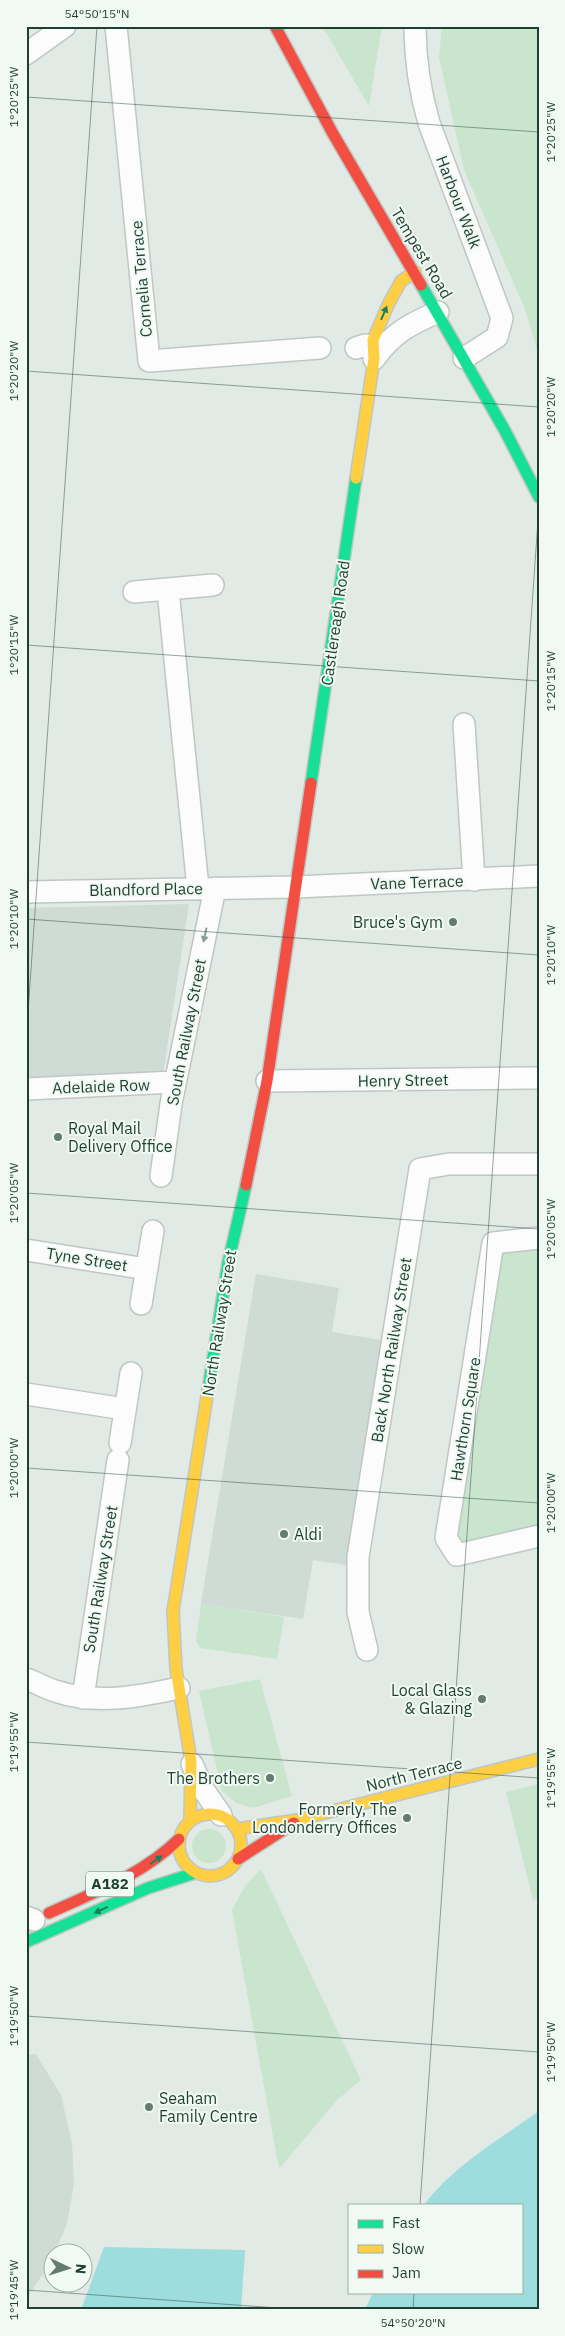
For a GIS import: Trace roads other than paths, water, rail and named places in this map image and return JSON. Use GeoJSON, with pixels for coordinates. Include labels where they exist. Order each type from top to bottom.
{"type":"FeatureCollection","features":[{"type":"Feature","properties":{"kind":"street"},"geometry":{"type":"LineString","coordinates":[[26,54],[65,26]]}},
{"type":"Feature","properties":{"kind":"street","name":"Cornelia Terrace"},"geometry":{"type":"LineString","coordinates":[[116,26],[149,361],[320,348]]}},
{"type":"Feature","properties":{"kind":"street","name":"Tempest Road"},"geometry":{"type":"LineString","coordinates":[[275,26],[332,132],[415,272],[504,429],[539,497]]}},
{"type":"Feature","properties":{"kind":"street","name":"Harbour Walk"},"geometry":{"type":"LineString","coordinates":[[415,26],[415,47],[423,102],[429,123],[502,318],[497,337],[464,358]]}},
{"type":"Feature","properties":{"kind":"street","name":"Castlereagh Road"},"geometry":{"type":"LineString","coordinates":[[296,886],[365,351],[373,340],[401,281],[415,272]]}},
{"type":"Feature","properties":{"kind":"street","name":"Castlereagh Road"},"geometry":{"type":"LineString","coordinates":[[365,351],[387,341],[406,326],[438,312]]}},
{"type":"Feature","properties":{"kind":"street"},"geometry":{"type":"LineString","coordinates":[[134,592],[213,585]]}},
{"type":"Feature","properties":{"kind":"street","name":"South Railway Street"},"geometry":{"type":"LineString","coordinates":[[161,1176],[175,1082],[216,887],[168,590]]}},
{"type":"Feature","properties":{"kind":"street"},"geometry":{"type":"LineString","coordinates":[[464,724],[474,880]]}},
{"type":"Feature","properties":{"kind":"street","name":"Vane Terrace"},"geometry":{"type":"LineString","coordinates":[[266,887],[539,876]]}},
{"type":"Feature","properties":{"kind":"street","name":"North Railway Street"},"geometry":{"type":"LineString","coordinates":[[190,1821],[191,1761],[173,1642],[173,1611],[228,1263],[255,1149],[267,1081],[296,886]]}},
{"type":"Feature","properties":{"kind":"street","name":"Blandford Place"},"geometry":{"type":"LineString","coordinates":[[26,892],[266,887]]}},
{"type":"Feature","properties":{"kind":"street","name":"Henry Street"},"geometry":{"type":"LineString","coordinates":[[267,1081],[539,1078]]}},
{"type":"Feature","properties":{"kind":"street","name":"Adelaide Row"},"geometry":{"type":"LineString","coordinates":[[26,1089],[175,1082]]}},
{"type":"Feature","properties":{"kind":"street","name":"Back North Railway Street"},"geometry":{"type":"LineString","coordinates":[[367,1650],[358,1612],[358,1557],[420,1169],[449,1164],[539,1164]]}},
{"type":"Feature","properties":{"kind":"street"},"geometry":{"type":"LineString","coordinates":[[141,1304],[152,1231]]}},
{"type":"Feature","properties":{"kind":"street","name":"Hawthorn Square"},"geometry":{"type":"LineString","coordinates":[[539,1238],[493,1243],[446,1538],[457,1556],[539,1536]]}},
{"type":"Feature","properties":{"kind":"street","name":"Tyne Street"},"geometry":{"type":"LineString","coordinates":[[26,1250],[147,1269]]}},
{"type":"Feature","properties":{"kind":"street","name":"South Railway Street"},"geometry":{"type":"LineString","coordinates":[[83,1698],[131,1372]]}},
{"type":"Feature","properties":{"kind":"street"},"geometry":{"type":"LineString","coordinates":[[26,1394],[125,1409]]}},
{"type":"Feature","properties":{"kind":"street"},"geometry":{"type":"LineString","coordinates":[[26,1679],[54,1691],[83,1698],[136,1697],[179,1688]]}},
{"type":"Feature","properties":{"kind":"street","name":"North Terrace"},"geometry":{"type":"LineString","coordinates":[[229,1822],[259,1824],[297,1820],[539,1759]]}},
{"type":"Feature","properties":{"kind":"street","name":"North Railway Street"},"geometry":{"type":"LineString","coordinates":[[191,1761],[204,1789],[229,1822]]}},
{"type":"Feature","properties":{"kind":"street"},"geometry":{"type":"LineString","coordinates":[[211,1813],[229,1822],[241,1844],[238,1859],[232,1867],[224,1873],[214,1876],[195,1873],[182,1859],[179,1839],[183,1829],[190,1821],[199,1815],[211,1813]]}},
{"type":"Feature","properties":{"kind":"street","name":"North Terrace"},"geometry":{"type":"LineString","coordinates":[[238,1859],[297,1820]]}},
{"type":"Feature","properties":{"kind":"street","name":"A182"},"geometry":{"type":"LineString","coordinates":[[29,1921],[142,1869],[158,1860],[179,1839]]}},
{"type":"Feature","properties":{"kind":"street","name":"A182"},"geometry":{"type":"LineString","coordinates":[[26,1942],[148,1888],[195,1873]]}},
{"type":"Feature","properties":{"kind":"water"},"geometry":{"type":"Polygon","coordinates":[[[539,2111],[539,2310],[365,2310],[372,2294],[522,2294],[522,2204],[425,2204],[449,2178],[493,2143],[539,2111]]]}},
{"type":"Feature","properties":{"kind":"water"},"geometry":{"type":"Polygon","coordinates":[[[104,2247],[245,2250],[241,2310],[81,2310],[87,2294],[92,2294],[92,2280],[104,2247]]]}},
{"type":"Feature","properties":{"kind":"place","name":"Bruce's Gym"},"geometry":{"type":"Point","coordinates":[453,922]}},
{"type":"Feature","properties":{"kind":"place","name":"Royal Mail Delivery Office"},"geometry":{"type":"Point","coordinates":[58,1137]}},
{"type":"Feature","properties":{"kind":"place","name":"Aldi"},"geometry":{"type":"Point","coordinates":[284,1534]}},
{"type":"Feature","properties":{"kind":"place","name":"Local Glass & Glazing"},"geometry":{"type":"Point","coordinates":[482,1699]}},
{"type":"Feature","properties":{"kind":"place","name":"The Brothers"},"geometry":{"type":"Point","coordinates":[270,1778]}},
{"type":"Feature","properties":{"kind":"place","name":"Formerly, The Londonderry Offices"},"geometry":{"type":"Point","coordinates":[407,1818]}},
{"type":"Feature","properties":{"kind":"place","name":"Seaham Family Centre"},"geometry":{"type":"Point","coordinates":[149,2107]}}]}
